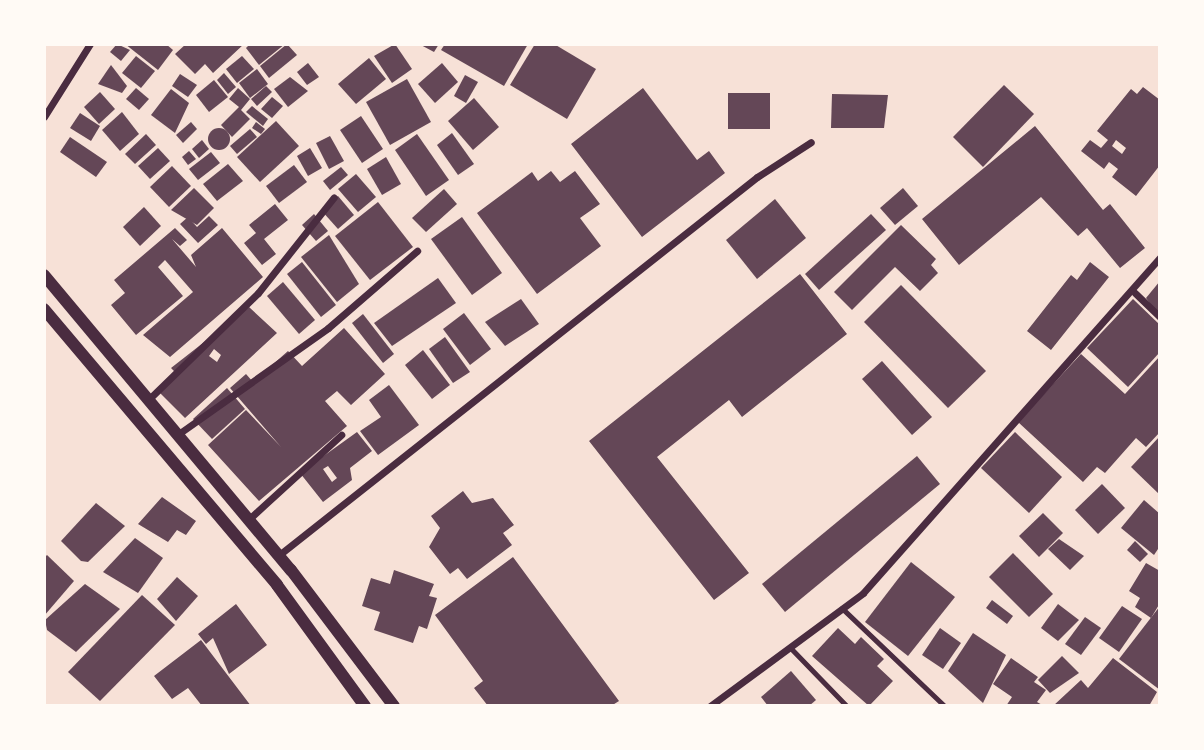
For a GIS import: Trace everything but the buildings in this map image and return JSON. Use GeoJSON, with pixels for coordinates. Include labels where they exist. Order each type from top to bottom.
{"type":"FeatureCollection","features":[{"type":"Feature","properties":{"kind":"main road"},"geometry":{"type":"LineString","coordinates":[[44,275],[279,555],[394,706]]}},
{"type":"Feature","properties":{"kind":"main road"},"geometry":{"type":"LineString","coordinates":[[44,309],[277,585],[365,706]]}},
{"type":"Feature","properties":{"kind":"street"},"geometry":{"type":"LineString","coordinates":[[44,117],[90,44]]}},
{"type":"Feature","properties":{"kind":"street"},"geometry":{"type":"LineString","coordinates":[[279,555],[757,177],[811,142]]}},
{"type":"Feature","properties":{"kind":"street"},"geometry":{"type":"LineString","coordinates":[[148,400],[258,293],[334,197]]}},
{"type":"Feature","properties":{"kind":"street"},"geometry":{"type":"LineString","coordinates":[[177,435],[328,328],[417,251]]}},
{"type":"Feature","properties":{"kind":"street"},"geometry":{"type":"LineString","coordinates":[[710,706],[863,593],[1135,293],[1160,257]]}},
{"type":"Feature","properties":{"kind":"street"},"geometry":{"type":"LineString","coordinates":[[1135,293],[1160,317]]}},
{"type":"Feature","properties":{"kind":"street"},"geometry":{"type":"LineString","coordinates":[[249,519],[341,435]]}},
{"type":"Feature","properties":{"kind":"lane"},"geometry":{"type":"LineString","coordinates":[[841,607],[945,706]]}},
{"type":"Feature","properties":{"kind":"lane"},"geometry":{"type":"LineString","coordinates":[[790,647],[847,706]]}}]}
